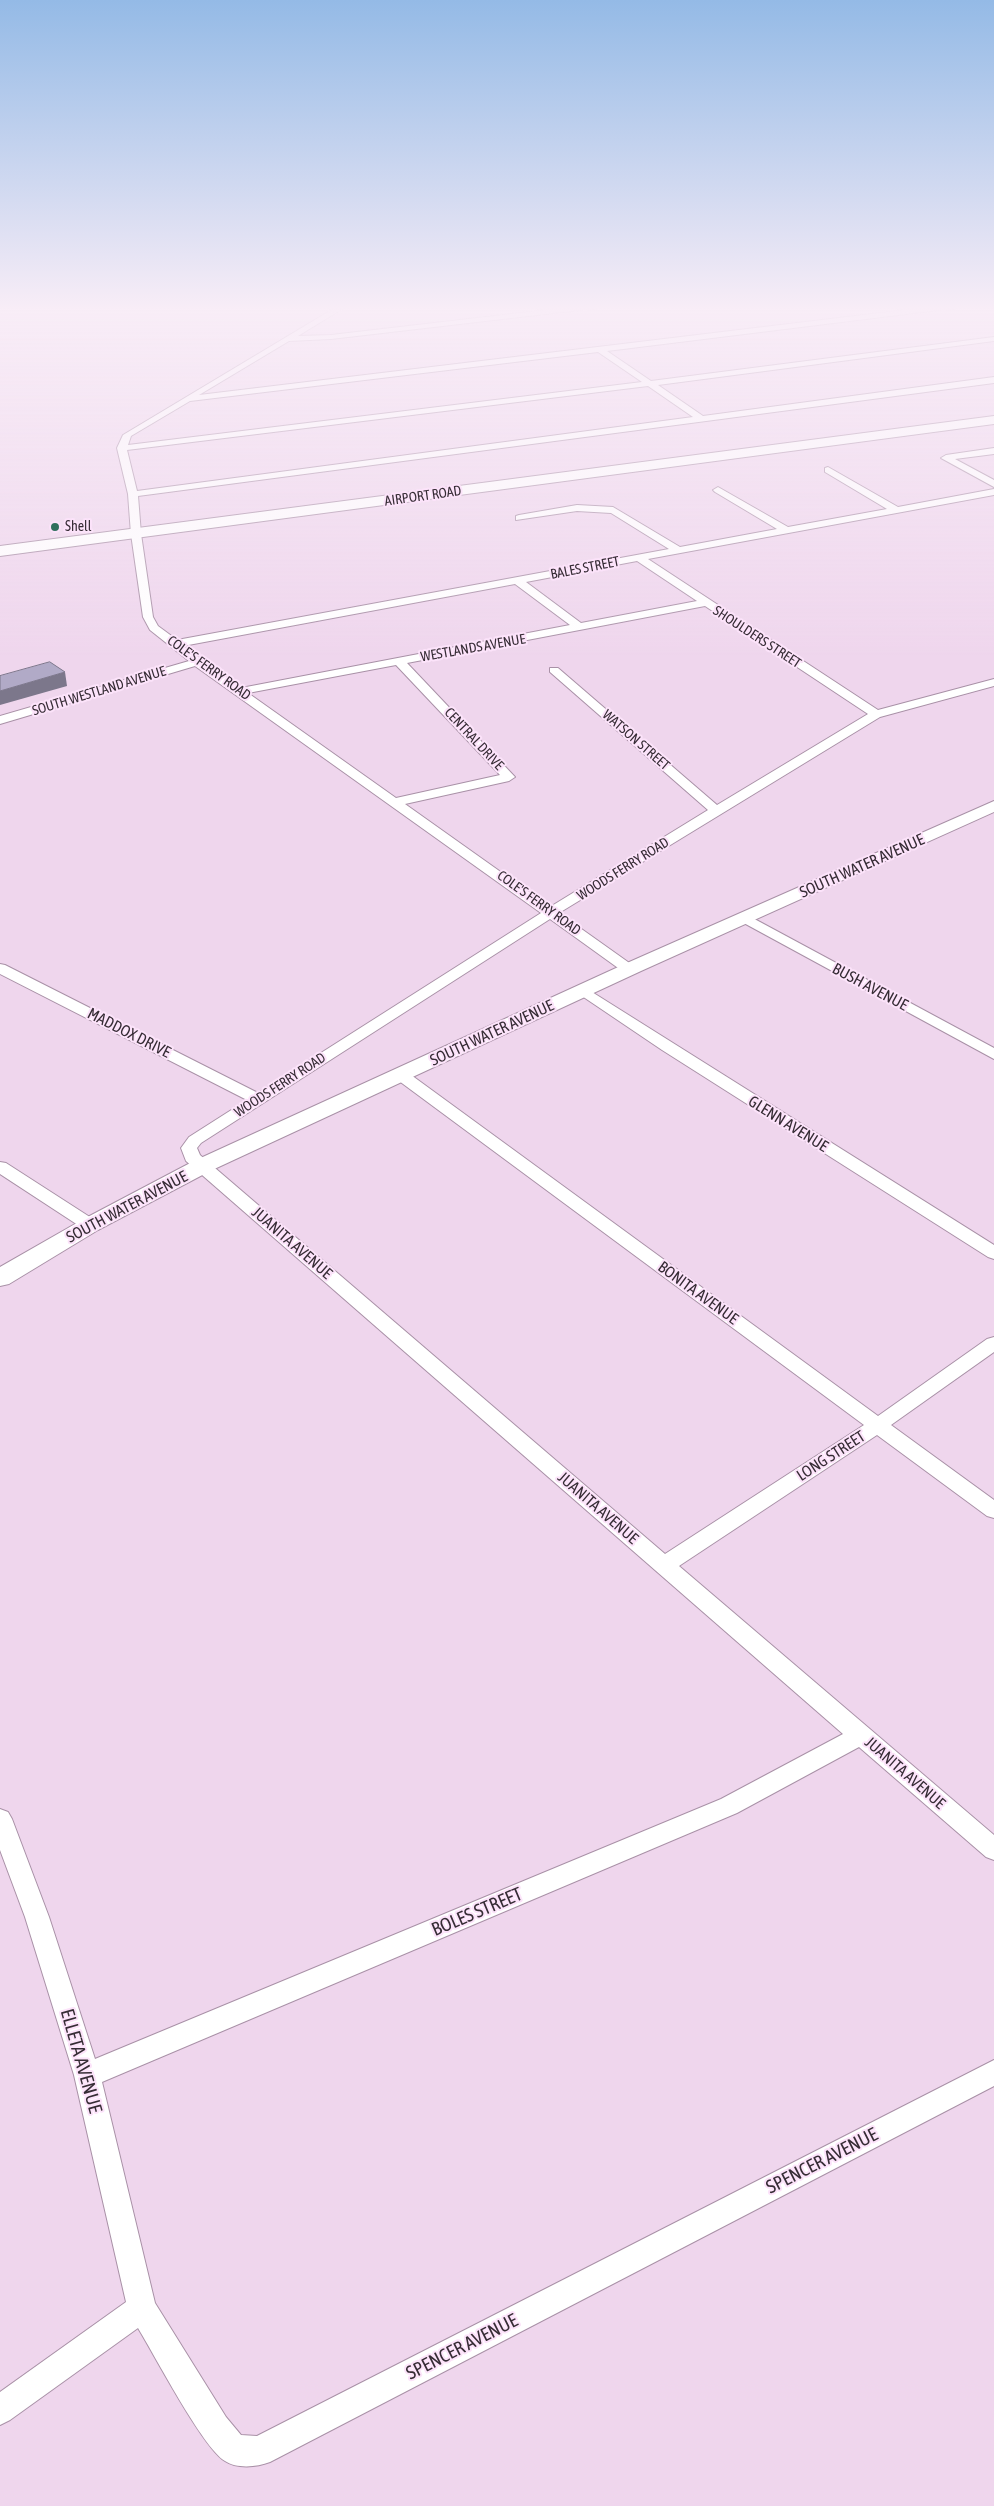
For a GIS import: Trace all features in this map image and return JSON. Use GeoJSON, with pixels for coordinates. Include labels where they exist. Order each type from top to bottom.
{"type":"FeatureCollection","features":[{"type":"Feature","properties":{"kind":"highway","name":"AIRPORT ROAD"},"geometry":{"type":"LineString","coordinates":[[0,552],[972,423]]}},
{"type":"Feature","properties":{"kind":"main road","name":"SOUTH WATER AVENUE"},"geometry":{"type":"LineString","coordinates":[[0,1278],[90,1225],[202,1166],[630,970],[992,809]]}},
{"type":"Feature","properties":{"kind":"street"},"geometry":{"type":"LineString","coordinates":[[145,423],[127,434],[122,448],[329,423]]}},
{"type":"Feature","properties":{"kind":"street"},"geometry":{"type":"LineString","coordinates":[[133,494],[672,423]]}},
{"type":"Feature","properties":{"kind":"street","name":"COLE'S FERRY ROAD"},"geometry":{"type":"LineString","coordinates":[[122,448],[133,494],[136,534],[148,617],[154,628],[197,662],[241,691],[552,912],[630,970]]}},
{"type":"Feature","properties":{"kind":"street"},"geometry":{"type":"LineString","coordinates":[[994,451],[946,458],[994,484]]}},
{"type":"Feature","properties":{"kind":"street"},"geometry":{"type":"LineString","coordinates":[[828,470],[898,511]]}},
{"type":"Feature","properties":{"kind":"street"},"geometry":{"type":"LineString","coordinates":[[718,490],[787,531]]}},
{"type":"Feature","properties":{"kind":"street","name":"BALES STREET"},"geometry":{"type":"LineString","coordinates":[[175,644],[679,552],[994,492]]}},
{"type":"Feature","properties":{"kind":"street"},"geometry":{"type":"LineString","coordinates":[[519,518],[577,508],[613,510],[679,552]]}},
{"type":"Feature","properties":{"kind":"street","name":"SHOULDERS STREET"},"geometry":{"type":"LineString","coordinates":[[639,558],[876,714]]}},
{"type":"Feature","properties":{"kind":"street"},"geometry":{"type":"LineString","coordinates":[[518,581],[580,628]]}},
{"type":"Feature","properties":{"kind":"street","name":"WESTLANDS AVENUE"},"geometry":{"type":"LineString","coordinates":[[241,691],[706,603]]}},
{"type":"Feature","properties":{"kind":"street","name":"CENTRAL DRIVE"},"geometry":{"type":"LineString","coordinates":[[395,802],[509,776],[399,661]]}},
{"type":"Feature","properties":{"kind":"street","name":"SOUTH WESTLAND AVENUE"},"geometry":{"type":"LineString","coordinates":[[0,720],[197,662]]}},
{"type":"Feature","properties":{"kind":"street","name":"WATSON STREET"},"geometry":{"type":"LineString","coordinates":[[554,670],[717,811]]}},
{"type":"Feature","properties":{"kind":"street","name":"WOODS FERRY ROAD"},"geometry":{"type":"LineString","coordinates":[[202,1166],[192,1157],[189,1148],[195,1140],[552,912],[797,760],[876,714],[994,682]]}},
{"type":"Feature","properties":{"kind":"street","name":"BUSH AVENUE"},"geometry":{"type":"LineString","coordinates":[[747,918],[860,983],[994,1054]]}},
{"type":"Feature","properties":{"kind":"street","name":"MADDOX DRIVE"},"geometry":{"type":"LineString","coordinates":[[0,968],[258,1099]]}},
{"type":"Feature","properties":{"kind":"street","name":"GLENN AVENUE"},"geometry":{"type":"LineString","coordinates":[[584,991],[675,1053],[994,1253]]}},
{"type":"Feature","properties":{"kind":"street","name":"BONITA AVENUE"},"geometry":{"type":"LineString","coordinates":[[401,1075],[994,1511]]}},
{"type":"Feature","properties":{"kind":"street","name":"JUANITA AVENUE"},"geometry":{"type":"LineString","coordinates":[[202,1166],[994,1850]]}},
{"type":"Feature","properties":{"kind":"street"},"geometry":{"type":"LineString","coordinates":[[0,1167],[90,1225]]}},
{"type":"Feature","properties":{"kind":"street","name":"LONG STREET"},"geometry":{"type":"LineString","coordinates":[[664,1565],[878,1426],[994,1343]]}},
{"type":"Feature","properties":{"kind":"street","name":"BOLES STREET"},"geometry":{"type":"LineString","coordinates":[[87,2075],[729,1806],[861,1735]]}},
{"type":"Feature","properties":{"kind":"street","name":"ELLETA AVENUE"},"geometry":{"type":"LineString","coordinates":[[0,1819],[37,1917],[87,2075],[142,2308]]}},
{"type":"Feature","properties":{"kind":"street","name":"SPENCER AVENUE"},"geometry":{"type":"LineString","coordinates":[[142,2308],[215,2428],[234,2450],[259,2451],[994,2072]]}},
{"type":"Feature","properties":{"kind":"street"},"geometry":{"type":"LineString","coordinates":[[0,2410],[142,2308]]}},
{"type":"Feature","properties":{"kind":"building"},"geometry":{"type":"Polygon","coordinates":[[[50,662],[65,672],[0,691],[0,676],[50,662]]]}},
{"type":"Feature","properties":{"kind":"place","name":"Shell"},"geometry":{"type":"Point","coordinates":[55,527]}}]}
